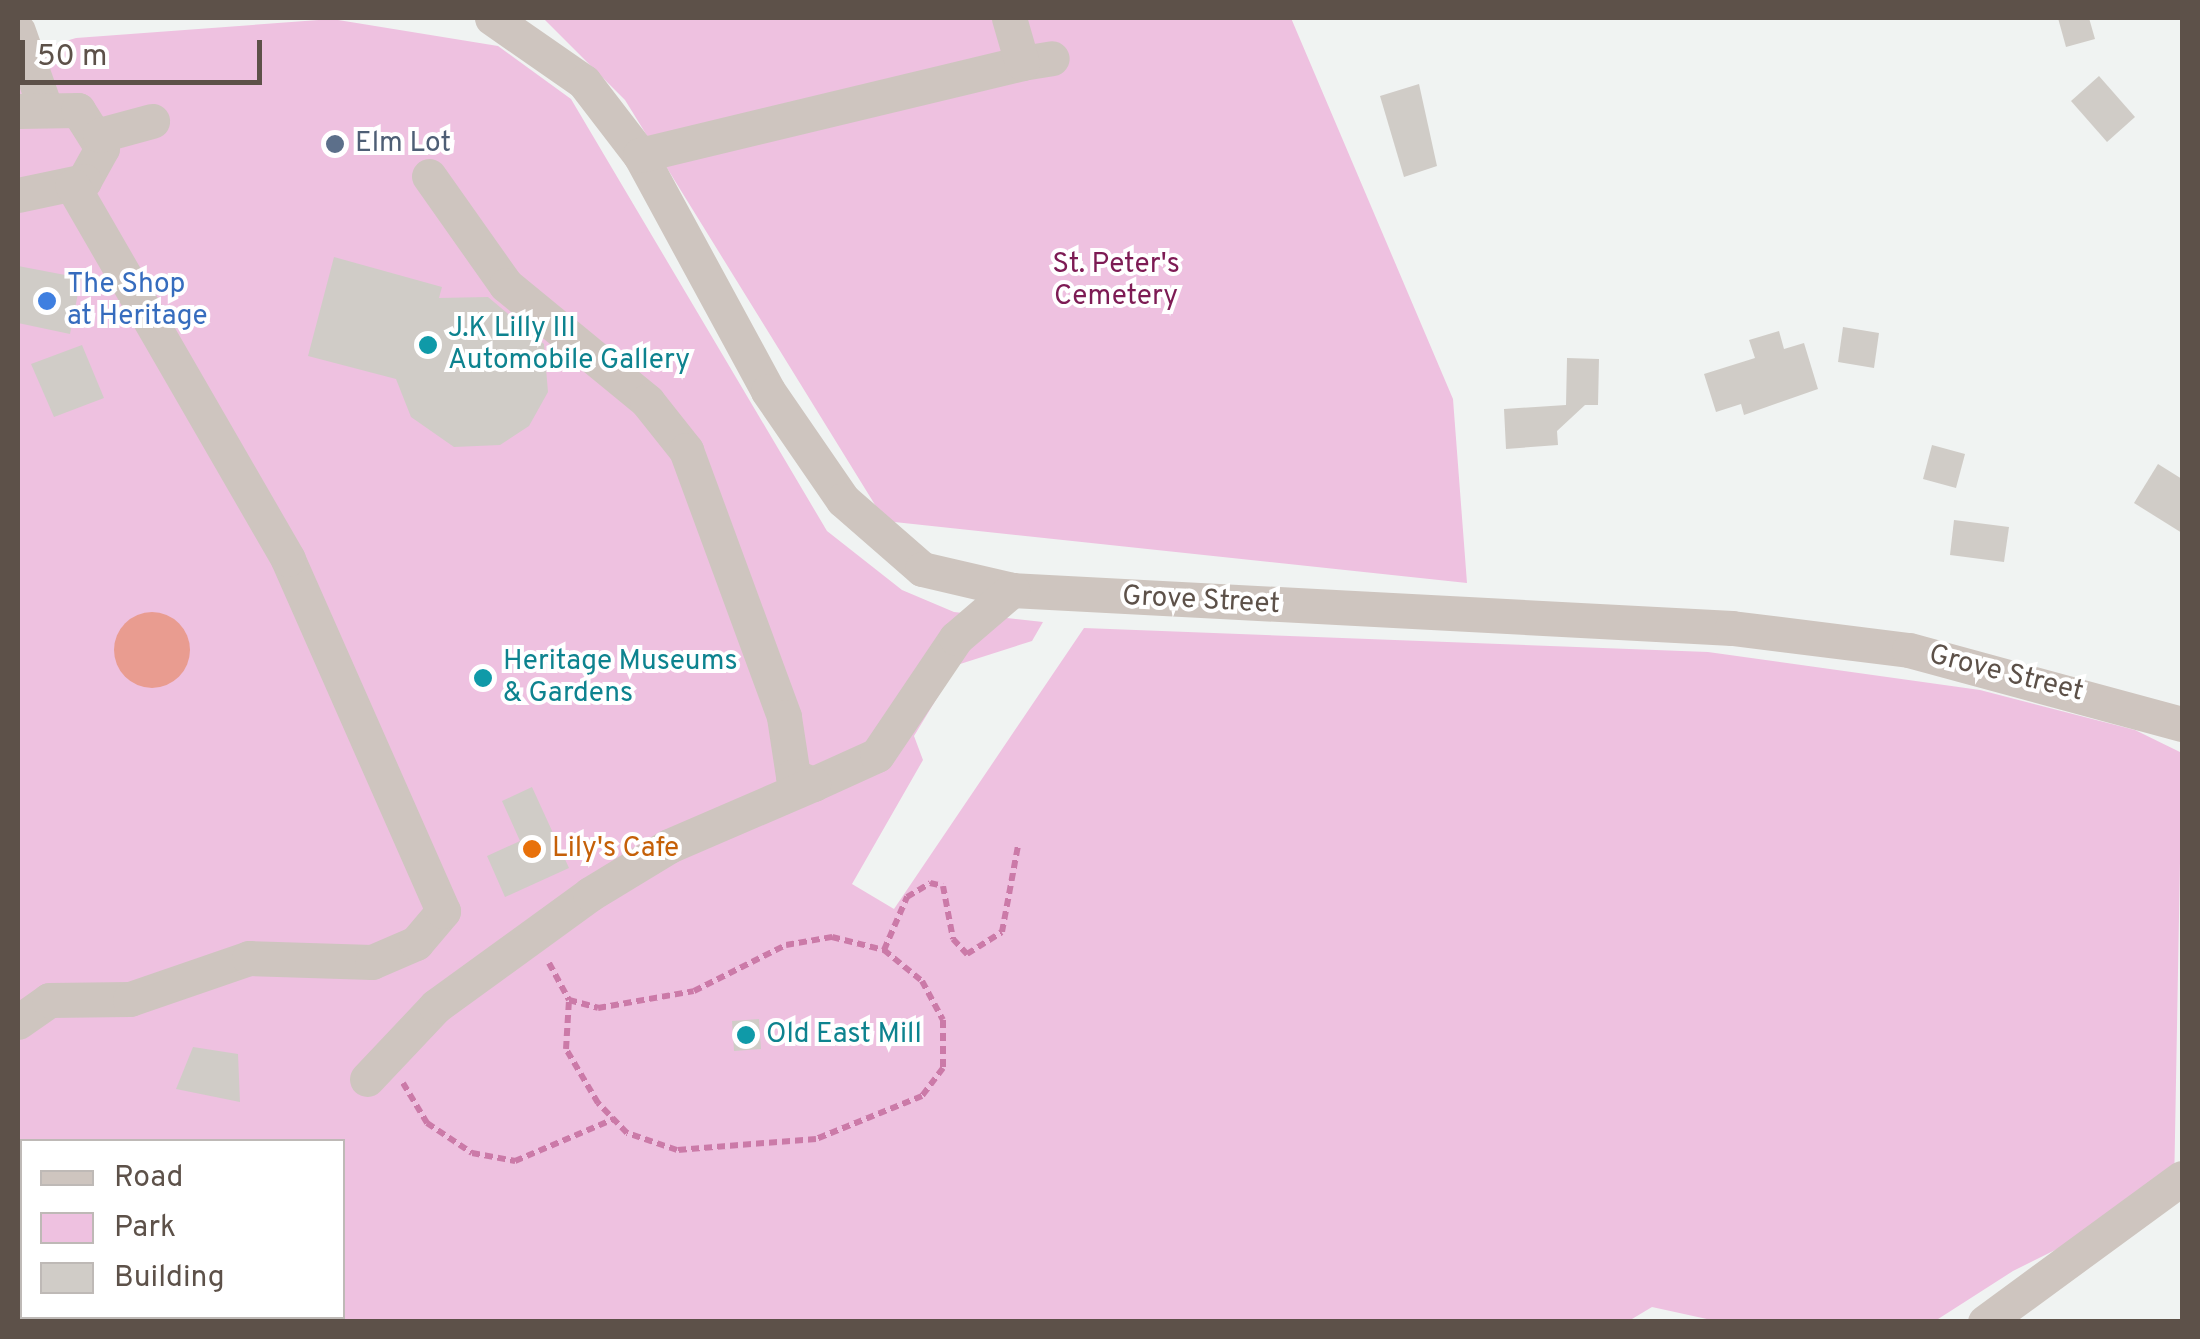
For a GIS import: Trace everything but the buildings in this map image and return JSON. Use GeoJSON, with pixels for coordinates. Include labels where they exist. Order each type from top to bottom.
{"type":"FeatureCollection","features":[{"type":"Feature","properties":{"kind":"street"},"geometry":{"type":"LineString","coordinates":[[19,19],[32,18]]}},
{"type":"Feature","properties":{"kind":"street","name":"Grove Street"},"geometry":{"type":"LineString","coordinates":[[492,18],[584,82],[640,155],[768,391],[842,500],[922,569],[1012,590],[1732,628],[1910,650],[2182,724]]}},
{"type":"Feature","properties":{"kind":"street"},"geometry":{"type":"LineString","coordinates":[[640,155],[1037,60],[1009,18]]}},
{"type":"Feature","properties":{"kind":"street"},"geometry":{"type":"LineString","coordinates":[[18,31],[31,108],[78,110],[100,135],[99,160],[72,186],[18,195]]}},
{"type":"Feature","properties":{"kind":"street"},"geometry":{"type":"LineString","coordinates":[[100,135],[152,121]]}},
{"type":"Feature","properties":{"kind":"street"},"geometry":{"type":"LineString","coordinates":[[429,176],[506,285],[647,401],[686,450],[784,717],[793,776],[813,784]]}},
{"type":"Feature","properties":{"kind":"street"},"geometry":{"type":"LineString","coordinates":[[18,1022],[49,1000],[130,999],[249,958],[372,962],[416,943],[443,911],[288,559],[72,186]]}},
{"type":"Feature","properties":{"kind":"street"},"geometry":{"type":"LineString","coordinates":[[367,1079],[396,1048],[508,950],[669,846],[877,755],[956,638],[1012,590]]}},
{"type":"Feature","properties":{"kind":"street"},"geometry":{"type":"LineString","coordinates":[[1985,1322],[2182,1178]]}},
{"type":"Feature","properties":{"kind":"path"},"geometry":{"type":"LineString","coordinates":[[884,950],[908,897],[930,882],[944,886],[953,939],[967,954],[1002,932],[1018,846]]}},
{"type":"Feature","properties":{"kind":"path"},"geometry":{"type":"LineString","coordinates":[[508,950],[543,954],[570,1000],[566,1049],[614,1119],[627,1134],[677,1150],[816,1138],[922,1096],[943,1068],[943,1020],[922,981],[884,950],[832,937],[786,945],[647,1006],[570,1000]]}},
{"type":"Feature","properties":{"kind":"path"},"geometry":{"type":"LineString","coordinates":[[396,1048],[403,1083],[427,1123],[472,1154],[515,1161],[614,1119]]}},
{"type":"Feature","properties":{"kind":"green space","name":"St. Peter's Cemetery"},"geometry":{"type":"Polygon","coordinates":[[[543,18],[1291,18],[1453,399],[1467,583],[885,521],[625,100],[543,18]]]}},
{"type":"Feature","properties":{"kind":"green space","name":"Heritage Museums & Gardens"},"geometry":{"type":"Polygon","coordinates":[[[332,19],[498,46],[571,99],[827,531],[902,590],[954,612],[1043,622],[1032,641],[957,665],[914,736],[923,760],[852,884],[894,909],[1084,628],[1708,652],[1980,690],[2135,730],[2182,753],[2174,1191],[2013,1271],[1935,1321],[1716,1321],[1652,1307],[1627,1322],[18,1322],[18,55],[76,38],[332,19]]]}},
{"type":"Feature","properties":{"kind":"shaded area"},"geometry":{"type":"Polygon","coordinates":[[[152,612],[179,623],[190,650],[179,677],[152,688],[125,677],[114,650],[125,623],[152,612]]]}},
{"type":"Feature","properties":{"kind":"place","name":"Elm Lot"},"geometry":{"type":"Point","coordinates":[335,144]}},
{"type":"Feature","properties":{"kind":"place","name":"The Shop at Heritage"},"geometry":{"type":"Point","coordinates":[47,301]}},
{"type":"Feature","properties":{"kind":"place","name":"J.K Lilly III Automobile Gallery"},"geometry":{"type":"Point","coordinates":[428,345]}},
{"type":"Feature","properties":{"kind":"place","name":"Heritage Museums & Gardens"},"geometry":{"type":"Point","coordinates":[483,678]}},
{"type":"Feature","properties":{"kind":"place","name":"Lily's Cafe"},"geometry":{"type":"Point","coordinates":[532,849]}},
{"type":"Feature","properties":{"kind":"place","name":"Old East Mill"},"geometry":{"type":"Point","coordinates":[746,1035]}}]}
